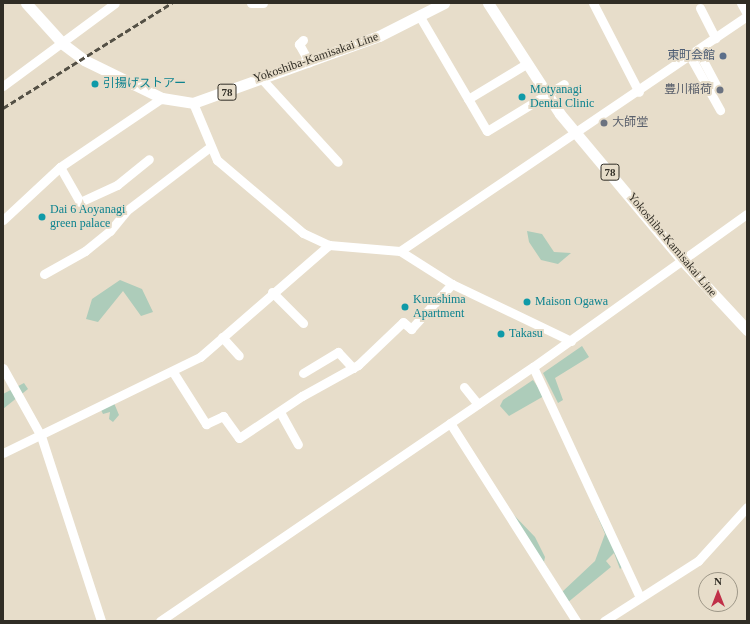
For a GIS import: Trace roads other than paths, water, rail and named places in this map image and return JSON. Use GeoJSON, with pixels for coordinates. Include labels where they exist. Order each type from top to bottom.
{"type":"FeatureCollection","features":[{"type":"Feature","properties":{"kind":"main road","name":"Yokoshiba-Kamisakai Line"},"geometry":{"type":"LineString","coordinates":[[29,4],[63,44],[84,60],[162,98],[193,103],[215,98],[260,77],[309,62],[420,17],[444,3]]}},
{"type":"Feature","properties":{"kind":"main road","name":"Yokoshiba-Kamisakai Line"},"geometry":{"type":"LineString","coordinates":[[488,3],[547,95],[682,260],[747,330]]}},
{"type":"Feature","properties":{"kind":"street"},"geometry":{"type":"LineString","coordinates":[[3,86],[63,44],[115,3]]}},
{"type":"Feature","properties":{"kind":"street"},"geometry":{"type":"LineString","coordinates":[[251,3],[263,3]]}},
{"type":"Feature","properties":{"kind":"street"},"geometry":{"type":"LineString","coordinates":[[593,3],[639,92]]}},
{"type":"Feature","properties":{"kind":"street"},"geometry":{"type":"LineString","coordinates":[[400,251],[639,92],[716,38],[747,15],[741,3]]}},
{"type":"Feature","properties":{"kind":"street"},"geometry":{"type":"LineString","coordinates":[[700,8],[716,38]]}},
{"type":"Feature","properties":{"kind":"street"},"geometry":{"type":"LineString","coordinates":[[420,17],[487,131],[564,84]]}},
{"type":"Feature","properties":{"kind":"street"},"geometry":{"type":"LineString","coordinates":[[303,40],[299,44],[309,62]]}},
{"type":"Feature","properties":{"kind":"street"},"geometry":{"type":"LineString","coordinates":[[694,53],[717,86]]}},
{"type":"Feature","properties":{"kind":"street"},"geometry":{"type":"LineString","coordinates":[[694,53],[720,110]]}},
{"type":"Feature","properties":{"kind":"street"},"geometry":{"type":"LineString","coordinates":[[468,99],[526,64]]}},
{"type":"Feature","properties":{"kind":"street"},"geometry":{"type":"LineString","coordinates":[[260,77],[338,162]]}},
{"type":"Feature","properties":{"kind":"street"},"geometry":{"type":"LineString","coordinates":[[3,220],[60,167],[162,98]]}},
{"type":"Feature","properties":{"kind":"street"},"geometry":{"type":"LineString","coordinates":[[193,103],[210,147],[217,160],[278,214],[329,245],[400,251],[452,284],[571,341]]}},
{"type":"Feature","properties":{"kind":"street"},"geometry":{"type":"LineString","coordinates":[[44,274],[85,251],[110,231],[126,211],[210,147]]}},
{"type":"Feature","properties":{"kind":"street"},"geometry":{"type":"LineString","coordinates":[[60,167],[80,202],[117,185],[148,159]]}},
{"type":"Feature","properties":{"kind":"street"},"geometry":{"type":"LineString","coordinates":[[160,621],[571,341],[747,214]]}},
{"type":"Feature","properties":{"kind":"street"},"geometry":{"type":"LineString","coordinates":[[3,453],[173,372],[200,357],[272,292],[329,245]]}},
{"type":"Feature","properties":{"kind":"street"},"geometry":{"type":"LineString","coordinates":[[173,372],[206,424],[223,416],[239,438],[353,368],[402,322],[411,329],[452,284]]}},
{"type":"Feature","properties":{"kind":"street"},"geometry":{"type":"LineString","coordinates":[[272,292],[303,323]]}},
{"type":"Feature","properties":{"kind":"street"},"geometry":{"type":"LineString","coordinates":[[222,337],[239,356]]}},
{"type":"Feature","properties":{"kind":"street"},"geometry":{"type":"LineString","coordinates":[[303,373],[338,352],[353,368]]}},
{"type":"Feature","properties":{"kind":"street"},"geometry":{"type":"LineString","coordinates":[[533,367],[640,597]]}},
{"type":"Feature","properties":{"kind":"street"},"geometry":{"type":"LineString","coordinates":[[3,368],[41,436],[101,621]]}},
{"type":"Feature","properties":{"kind":"street"},"geometry":{"type":"LineString","coordinates":[[464,387],[478,404]]}},
{"type":"Feature","properties":{"kind":"street"},"geometry":{"type":"LineString","coordinates":[[280,412],[298,444]]}},
{"type":"Feature","properties":{"kind":"street"},"geometry":{"type":"LineString","coordinates":[[450,423],[575,621]]}},
{"type":"Feature","properties":{"kind":"street"},"geometry":{"type":"LineString","coordinates":[[604,621],[698,561],[747,507]]}},
{"type":"Feature","properties":{"kind":"railway"},"geometry":{"type":"LineString","coordinates":[[3,108],[172,3]]}},
{"type":"Feature","properties":{"kind":"place","name":"東町会館"},"geometry":{"type":"Point","coordinates":[723,56]}},
{"type":"Feature","properties":{"kind":"place","name":"引揚げストアー"},"geometry":{"type":"Point","coordinates":[95,84]}},
{"type":"Feature","properties":{"kind":"place","name":"豊川稲荷"},"geometry":{"type":"Point","coordinates":[720,90]}},
{"type":"Feature","properties":{"kind":"place","name":"Motyanagi Dental Clinic"},"geometry":{"type":"Point","coordinates":[522,97]}},
{"type":"Feature","properties":{"kind":"place","name":"大師堂"},"geometry":{"type":"Point","coordinates":[604,123]}},
{"type":"Feature","properties":{"kind":"place","name":"Dai 6 Aoyanagi green palace"},"geometry":{"type":"Point","coordinates":[42,217]}},
{"type":"Feature","properties":{"kind":"place","name":"Maison Ogawa"},"geometry":{"type":"Point","coordinates":[527,302]}},
{"type":"Feature","properties":{"kind":"place","name":"Kurashima Apartment"},"geometry":{"type":"Point","coordinates":[405,307]}},
{"type":"Feature","properties":{"kind":"place","name":"Takasu"},"geometry":{"type":"Point","coordinates":[501,334]}}]}
